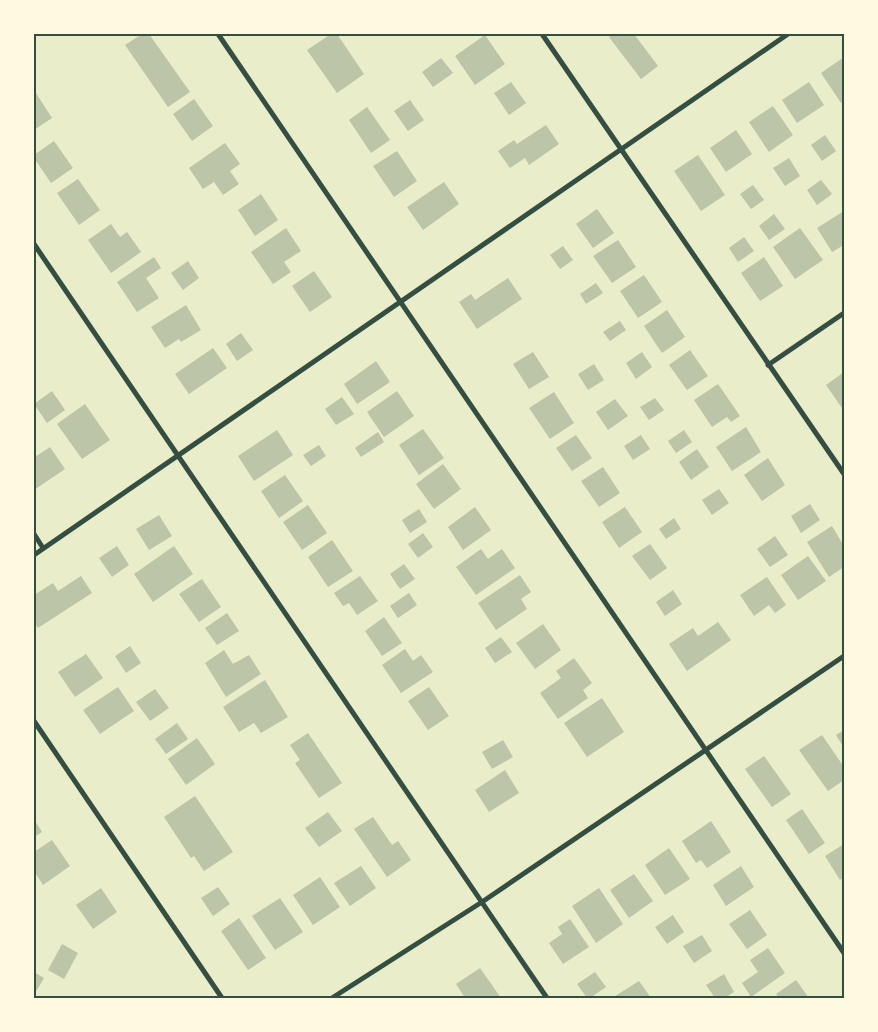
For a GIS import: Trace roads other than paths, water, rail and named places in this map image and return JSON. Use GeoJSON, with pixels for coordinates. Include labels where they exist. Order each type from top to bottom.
{"type":"FeatureCollection","features":[{"type":"Feature","properties":{"kind":"street"},"geometry":{"type":"LineString","coordinates":[[218,34],[844,953]]}},
{"type":"Feature","properties":{"kind":"street"},"geometry":{"type":"LineString","coordinates":[[542,34],[844,474]]}},
{"type":"Feature","properties":{"kind":"street"},"geometry":{"type":"LineString","coordinates":[[34,555],[788,34]]}},
{"type":"Feature","properties":{"kind":"street"},"geometry":{"type":"LineString","coordinates":[[34,244],[547,998]]}},
{"type":"Feature","properties":{"kind":"street"},"geometry":{"type":"LineString","coordinates":[[768,365],[844,313]]}},
{"type":"Feature","properties":{"kind":"street"},"geometry":{"type":"LineString","coordinates":[[34,534],[44,548]]}},
{"type":"Feature","properties":{"kind":"street"},"geometry":{"type":"LineString","coordinates":[[332,998],[482,902],[844,656]]}},
{"type":"Feature","properties":{"kind":"street"},"geometry":{"type":"LineString","coordinates":[[34,722],[222,998]]}}]}
